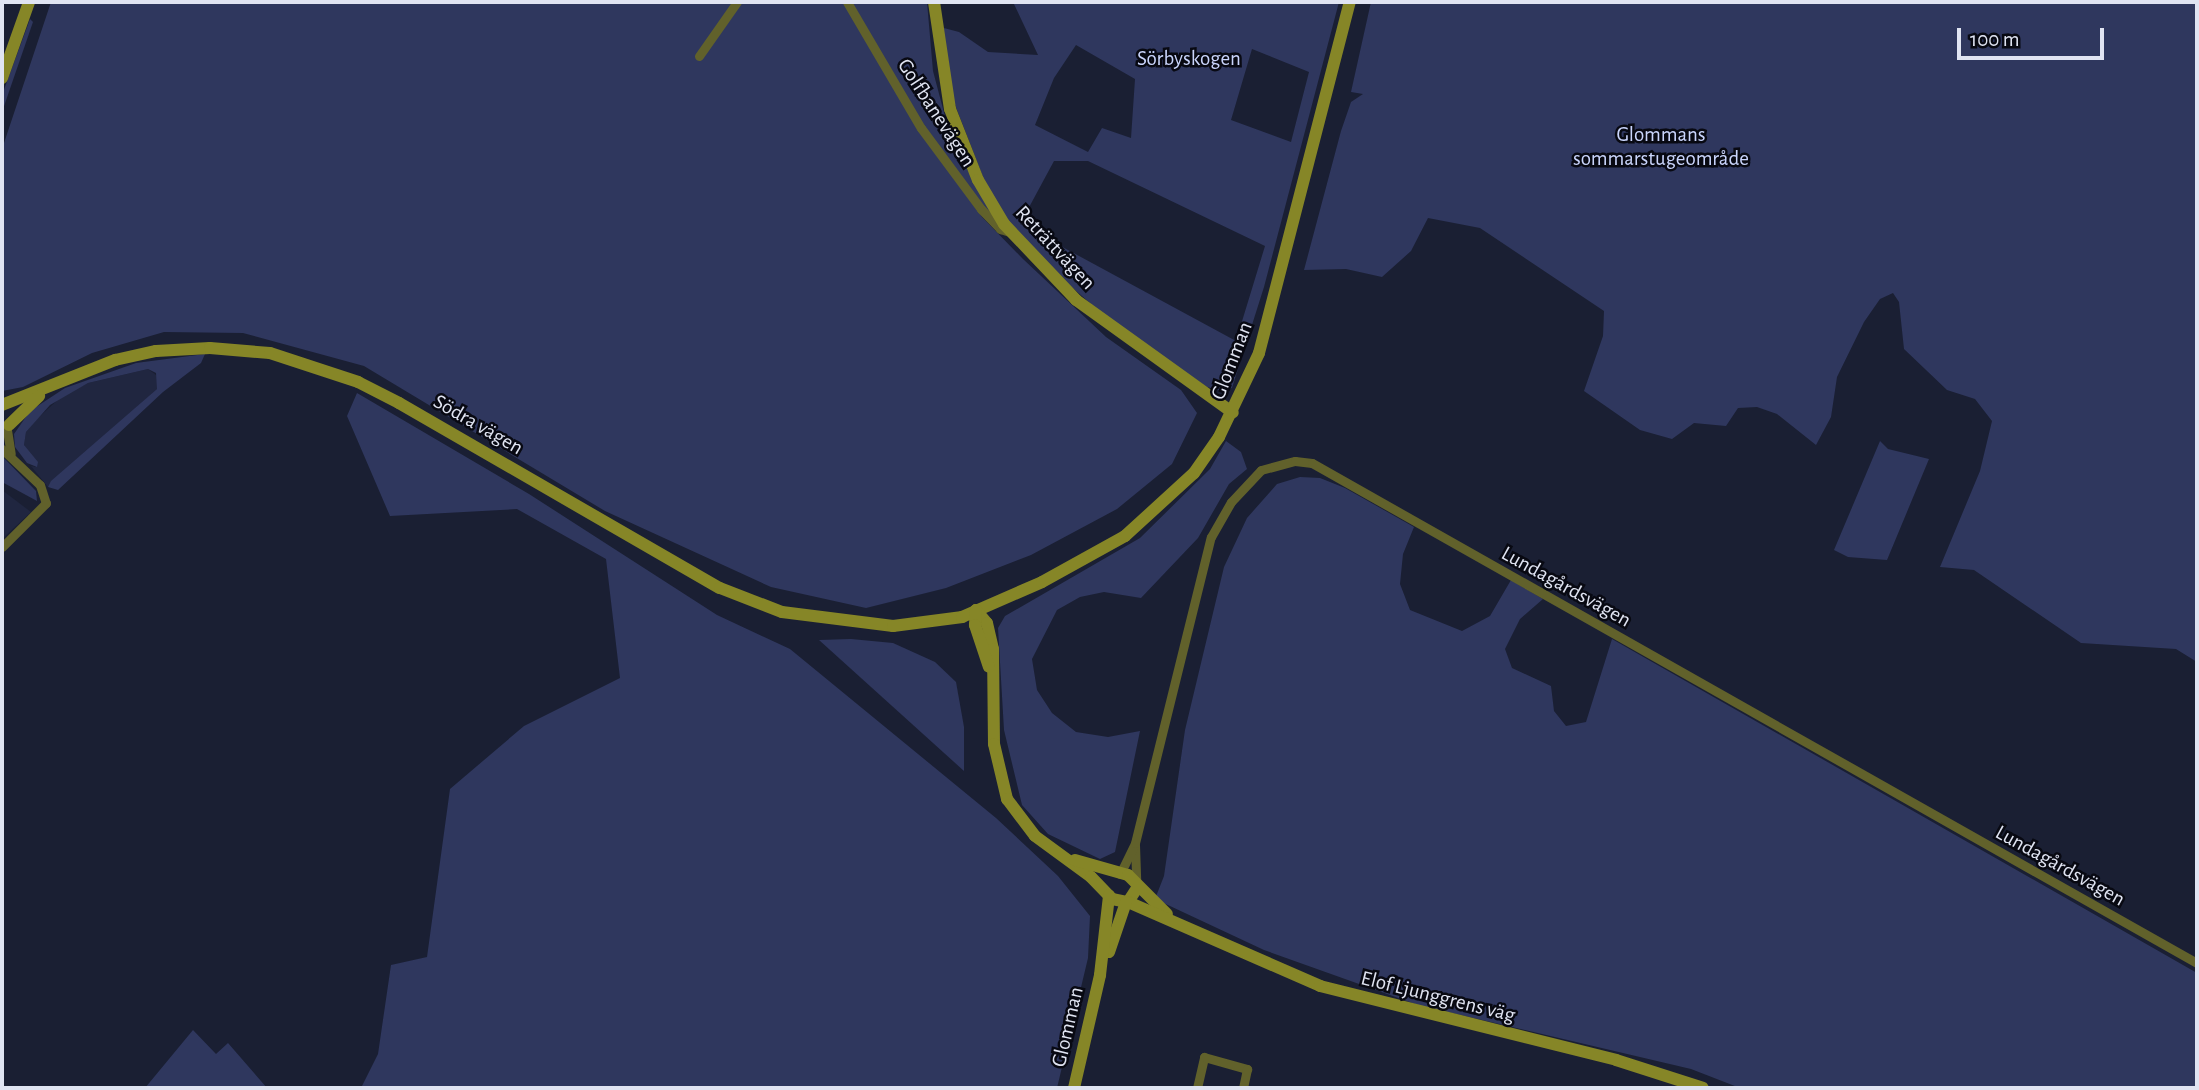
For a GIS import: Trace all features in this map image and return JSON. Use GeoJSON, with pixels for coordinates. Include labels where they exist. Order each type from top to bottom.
{"type":"FeatureCollection","features":[{"type":"Feature","properties":{"kind":"street"},"geometry":{"type":"LineString","coordinates":[[2,78],[5,59],[29,2]]}},
{"type":"Feature","properties":{"kind":"street"},"geometry":{"type":"LineString","coordinates":[[699,56],[737,2]]}},
{"type":"Feature","properties":{"kind":"street","name":"Golfbanevägen"},"geometry":{"type":"LineString","coordinates":[[847,2],[921,128],[981,209],[1000,229],[1010,232]]}},
{"type":"Feature","properties":{"kind":"street","name":"Reträttvägen"},"geometry":{"type":"LineString","coordinates":[[934,2],[950,109],[978,180],[1010,232],[1094,315],[1233,413]]}},
{"type":"Feature","properties":{"kind":"street","name":"Glomman"},"geometry":{"type":"LineString","coordinates":[[976,610],[1042,582],[1125,536],[1194,473],[1233,413],[1259,353],[1350,2]]}},
{"type":"Feature","properties":{"kind":"street","name":"Södra vägen"},"geometry":{"type":"LineString","coordinates":[[2,405],[115,360],[156,351],[210,348],[270,353],[358,382],[399,402],[720,587],[782,612],[871,624],[976,610]]}},
{"type":"Feature","properties":{"kind":"street","name":"Södra vägen"},"geometry":{"type":"LineString","coordinates":[[6,431],[49,387]]}},
{"type":"Feature","properties":{"kind":"street"},"geometry":{"type":"LineString","coordinates":[[2,405],[12,456]]}},
{"type":"Feature","properties":{"kind":"street"},"geometry":{"type":"LineString","coordinates":[[2,449],[40,485],[46,503],[2,547]]}},
{"type":"Feature","properties":{"kind":"street","name":"Lundagårdsvägen"},"geometry":{"type":"LineString","coordinates":[[1118,874],[1135,843],[1211,537],[1231,502],[1261,470],[1295,461],[1322,469],[2197,963]]}},
{"type":"Feature","properties":{"kind":"street"},"geometry":{"type":"LineString","coordinates":[[976,610],[987,623],[993,649],[994,744],[1007,799],[1035,836],[1066,857],[1108,894]]}},
{"type":"Feature","properties":{"kind":"street","name":"Lundagårdsvägen"},"geometry":{"type":"LineString","coordinates":[[1135,843],[1136,885]]}},
{"type":"Feature","properties":{"kind":"street"},"geometry":{"type":"LineString","coordinates":[[1066,857],[1118,874]]}},
{"type":"Feature","properties":{"kind":"street","name":"Glomman"},"geometry":{"type":"LineString","coordinates":[[1074,1088],[1100,975],[1109,881],[1118,874]]}},
{"type":"Feature","properties":{"kind":"street","name":"Elof Ljunggrens väg"},"geometry":{"type":"LineString","coordinates":[[1118,874],[1136,885],[1172,918]]}},
{"type":"Feature","properties":{"kind":"street","name":"Glomman"},"geometry":{"type":"LineString","coordinates":[[1100,975],[1136,885]]}},
{"type":"Feature","properties":{"kind":"street","name":"Elof Ljunggrens väg"},"geometry":{"type":"LineString","coordinates":[[1108,894],[1172,918],[1321,986],[1402,1010],[1591,1053],[1684,1085],[1703,1088]]}},
{"type":"Feature","properties":{"kind":"street"},"geometry":{"type":"LineString","coordinates":[[1197,1088],[1204,1057],[1247,1069],[1243,1088]]}},
{"type":"Feature","properties":{"kind":"shaded area"},"geometry":{"type":"Polygon","coordinates":[[[148,369],[160,378],[157,389],[48,487],[31,466],[36,467],[24,445],[26,432],[37,419],[62,396],[88,383],[148,369]]]}},
{"type":"Feature","properties":{"kind":"shaded area"},"geometry":{"type":"Polygon","coordinates":[[[2,490],[31,512],[2,539],[2,490]]]}},
{"type":"Feature","properties":{"kind":"green space"},"geometry":{"type":"Polygon","coordinates":[[[51,2],[927,2],[933,71],[952,143],[997,221],[952,175],[982,217],[1023,259],[1106,337],[1181,390],[1197,413],[1172,464],[1117,509],[1031,555],[946,588],[866,608],[771,587],[605,511],[364,366],[243,333],[164,332],[92,353],[23,387],[2,391],[2,149],[51,2]]]}},
{"type":"Feature","properties":{"kind":"green space","name":"Sörbyskogen"},"geometry":{"type":"Polygon","coordinates":[[[1013,2],[1339,2],[1264,287],[1232,388],[1222,391],[1207,387],[1106,317],[1027,248],[990,195],[952,97],[940,27],[959,32],[988,52],[1038,55],[1013,2]],[[1076,45],[1054,78],[1035,125],[1088,152],[1102,128],[1131,138],[1135,79],[1076,45]],[[1252,49],[1231,120],[1291,142],[1309,72],[1252,49]],[[1054,161],[1020,224],[1236,341],[1265,246],[1088,161],[1054,161]]]}},
{"type":"Feature","properties":{"kind":"green space","name":"Glommans sommarstugeområde"},"geometry":{"type":"Polygon","coordinates":[[[1371,2],[2197,2],[2197,662],[2176,649],[2081,643],[1974,570],[1940,567],[1980,471],[1992,421],[1975,399],[1947,390],[1904,349],[1899,302],[1893,293],[1880,299],[1864,322],[1837,377],[1831,417],[1816,445],[1777,414],[1757,407],[1738,408],[1726,426],[1694,423],[1672,439],[1640,430],[1584,391],[1603,336],[1604,311],[1480,228],[1428,218],[1411,251],[1382,277],[1346,269],[1304,270],[1341,131],[1351,102],[1363,94],[1351,92],[1371,2]]]}},
{"type":"Feature","properties":{"kind":"green space"},"geometry":{"type":"Polygon","coordinates":[[[30,19],[33,22],[2,112],[2,95],[30,19]]]}},
{"type":"Feature","properties":{"kind":"green space"},"geometry":{"type":"Polygon","coordinates":[[[205,354],[201,363],[163,392],[58,490],[48,487],[51,481],[157,389],[156,373],[148,369],[88,383],[50,405],[26,432],[24,445],[38,462],[37,467],[27,463],[15,447],[14,434],[30,411],[65,388],[136,363],[205,354]]]}},
{"type":"Feature","properties":{"kind":"green space"},"geometry":{"type":"Polygon","coordinates":[[[357,393],[529,494],[717,615],[790,649],[996,818],[1058,876],[1090,916],[1088,958],[1057,1088],[361,1088],[378,1054],[391,965],[427,957],[450,789],[524,726],[620,678],[606,559],[517,509],[390,516],[347,416],[357,393]]]}},
{"type":"Feature","properties":{"kind":"green space"},"geometry":{"type":"Polygon","coordinates":[[[1226,441],[1241,452],[1247,469],[1229,484],[1198,538],[1141,598],[1104,592],[1080,597],[1057,610],[1032,659],[1037,690],[1052,713],[1076,732],[1108,737],[1140,731],[1115,852],[1100,859],[1048,834],[1022,805],[1004,730],[998,628],[1005,616],[1140,538],[1210,469],[1226,441]]]}},
{"type":"Feature","properties":{"kind":"green space"},"geometry":{"type":"Polygon","coordinates":[[[1880,441],[1888,449],[1929,459],[1887,560],[1848,557],[1834,550],[1880,441]]]}},
{"type":"Feature","properties":{"kind":"green space"},"geometry":{"type":"Polygon","coordinates":[[[2,456],[36,491],[37,501],[2,482],[2,456]]]}},
{"type":"Feature","properties":{"kind":"green space"},"geometry":{"type":"Polygon","coordinates":[[[1300,477],[1320,478],[1345,488],[1414,527],[1403,554],[1400,584],[1410,610],[1462,631],[1490,616],[1511,580],[1543,599],[1520,619],[1505,649],[1512,668],[1551,686],[1554,711],[1566,726],[1586,722],[1612,639],[2197,973],[2197,1088],[1740,1088],[1691,1069],[1418,1005],[1264,950],[1155,899],[1164,876],[1185,730],[1224,567],[1247,518],[1277,484],[1300,477]]]}},
{"type":"Feature","properties":{"kind":"green space"},"geometry":{"type":"Polygon","coordinates":[[[851,639],[893,643],[935,662],[956,682],[964,727],[964,771],[819,640],[851,639]]]}},
{"type":"Feature","properties":{"kind":"green space"},"geometry":{"type":"Polygon","coordinates":[[[193,1030],[216,1054],[228,1043],[267,1088],[145,1088],[193,1030]]]}}]}
